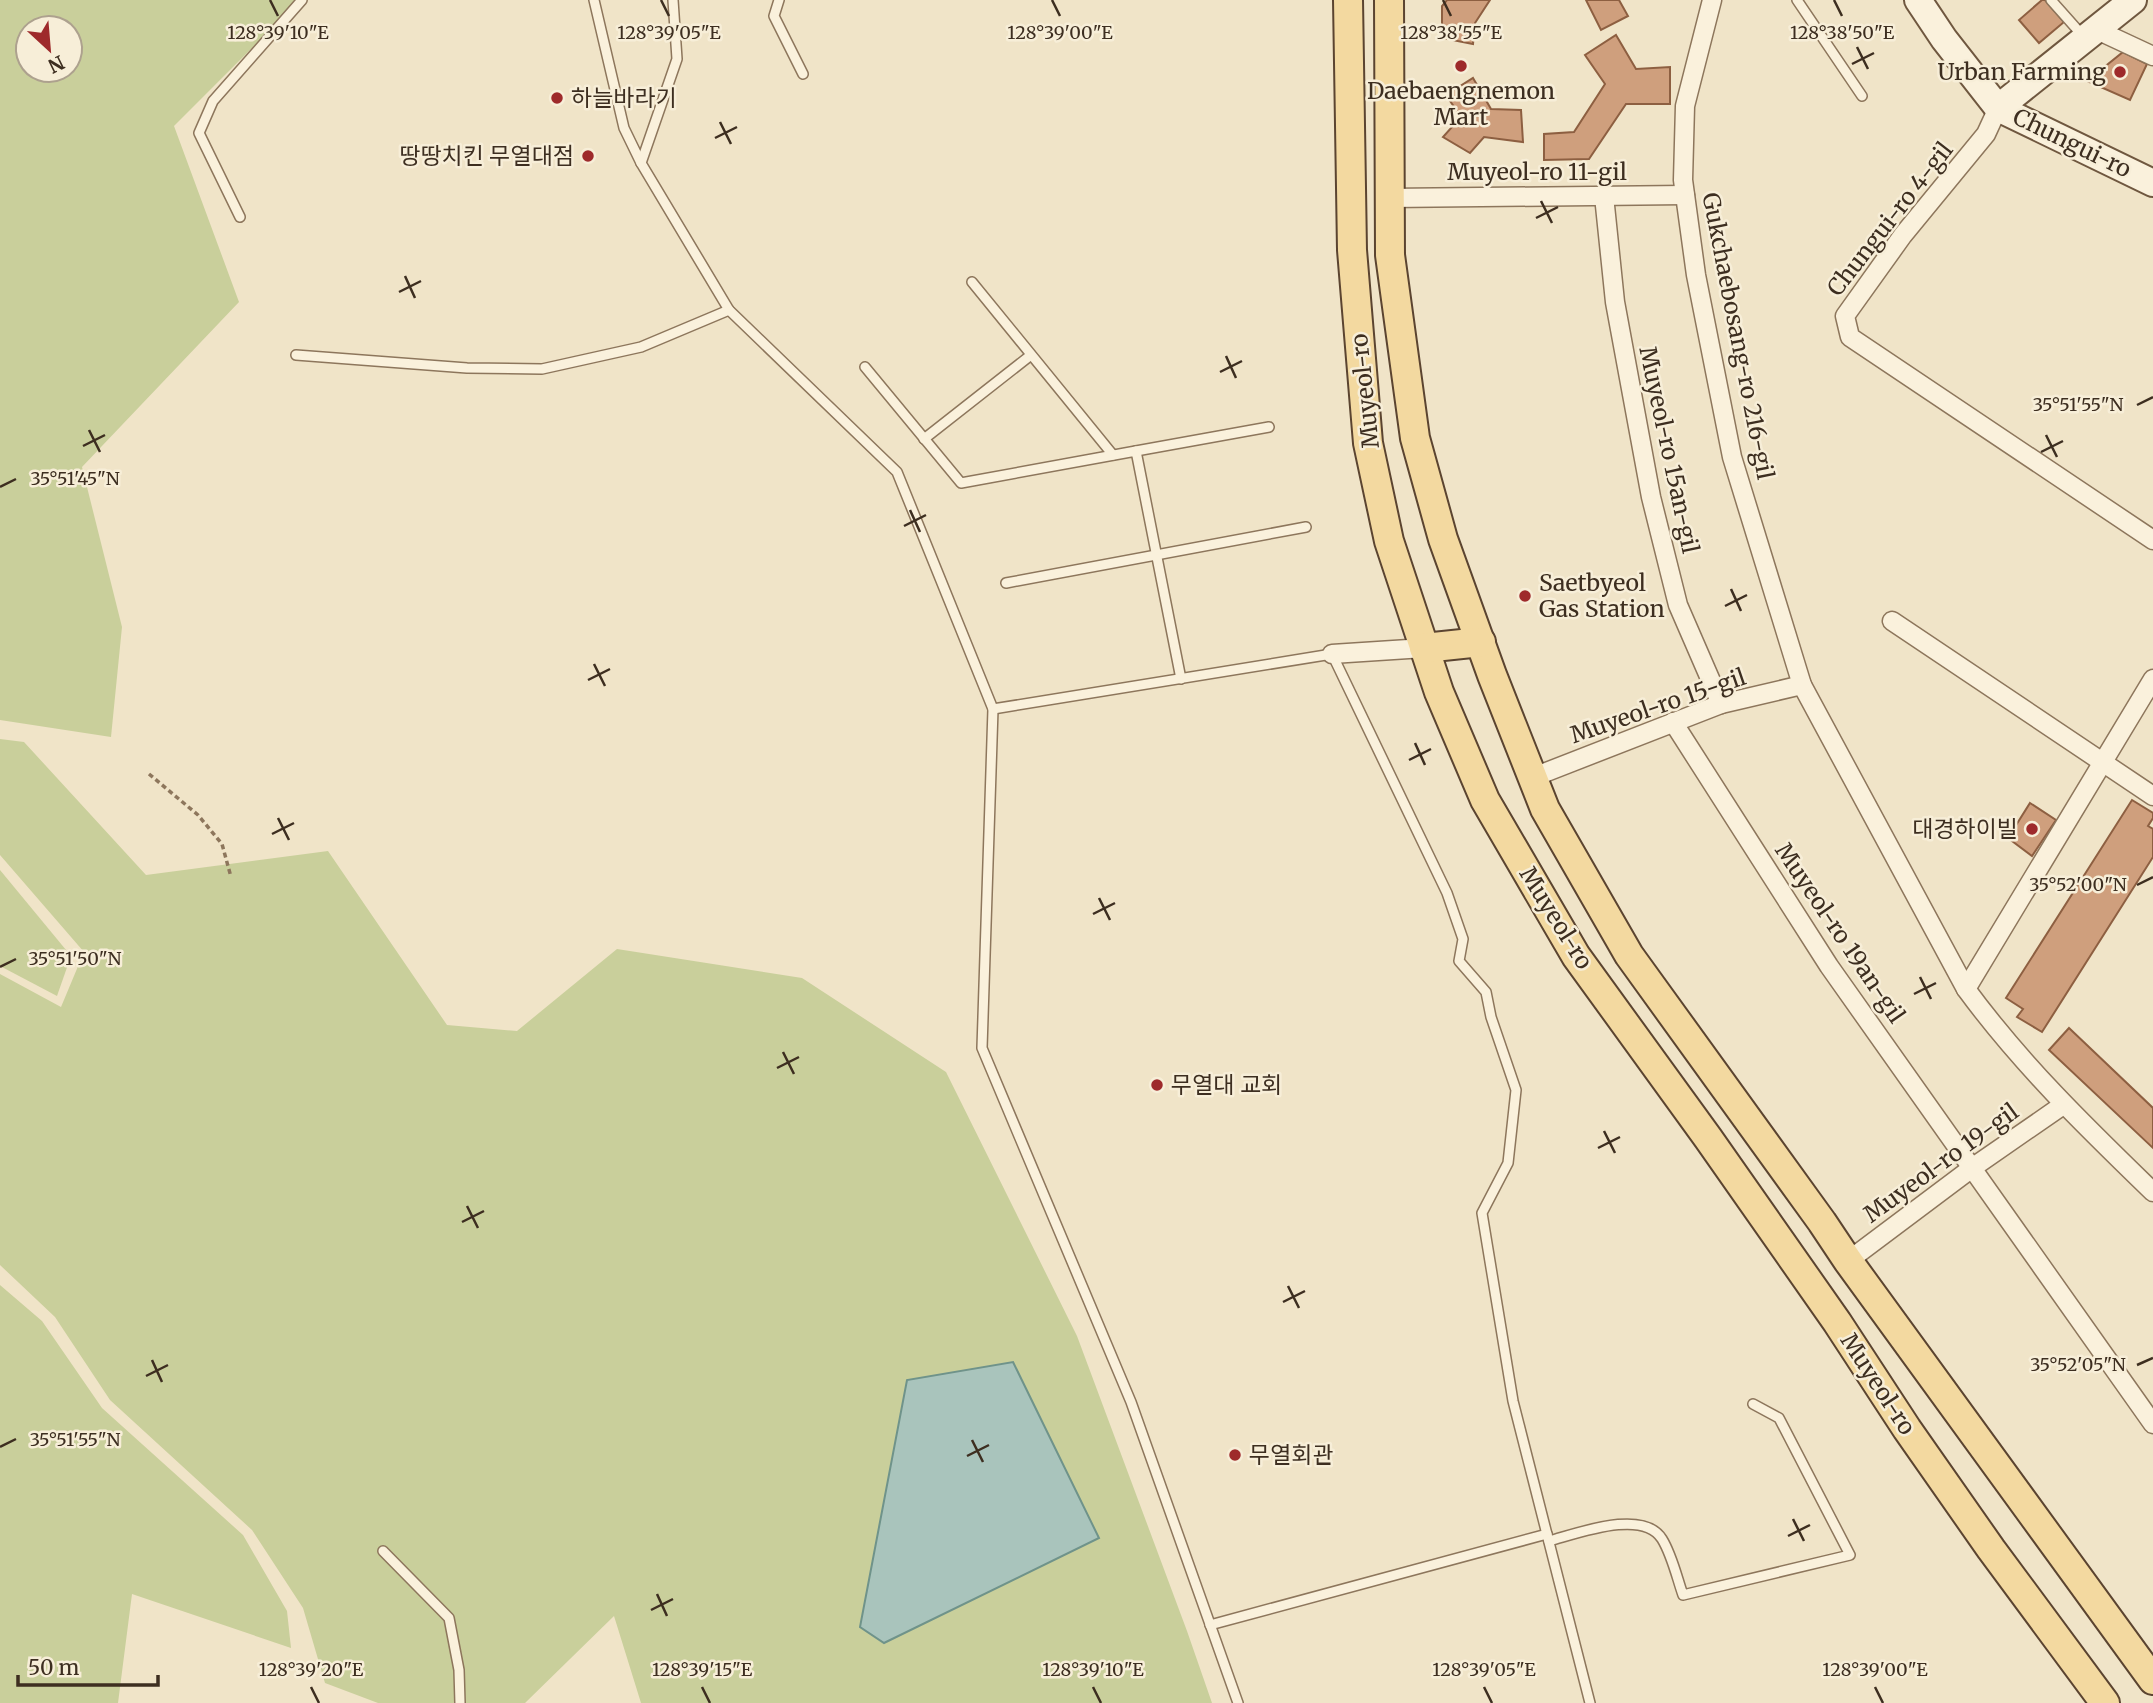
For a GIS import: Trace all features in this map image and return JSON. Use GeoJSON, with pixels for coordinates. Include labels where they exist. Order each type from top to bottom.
{"type":"FeatureCollection","features":[{"type":"Feature","properties":{"kind":"main road","name":"Muyeol-ro"},"geometry":{"type":"LineString","coordinates":[[1348,0],[1352,250],[1368,443],[1389,541],[1424,648],[1439,692],[1485,800],[1576,956],[1838,1322],[1991,1549],[2105,1703]]}},
{"type":"Feature","properties":{"kind":"main road","name":"Muyeol-ro"},"geometry":{"type":"LineString","coordinates":[[1389,0],[1390,255],[1415,438],[1443,539],[1531,778],[1545,809],[1629,955],[1822,1222],[1847,1261],[2153,1680]]}},
{"type":"Feature","properties":{"kind":"main road"},"geometry":{"type":"LineString","coordinates":[[1424,648],[1481,642]]}},
{"type":"Feature","properties":{"kind":"street","name":"Gukchaebosang-ro 216-gil"},"geometry":{"type":"LineString","coordinates":[[1712,0],[1685,106],[1683,180],[1696,275],[1732,457],[1802,685],[1966,989],[1998,1032],[2063,1105],[2153,1192]]}},
{"type":"Feature","properties":{"kind":"street","name":"Chungui-ro"},"geometry":{"type":"LineString","coordinates":[[1918,0],[1944,39],[1998,108],[2153,183]]}},
{"type":"Feature","properties":{"kind":"street"},"geometry":{"type":"LineString","coordinates":[[1998,108],[2133,0]]}},
{"type":"Feature","properties":{"kind":"street"},"geometry":{"type":"LineString","coordinates":[[2090,33],[2153,56]]}},
{"type":"Feature","properties":{"kind":"street","name":"Chungui-ro 4-gil"},"geometry":{"type":"LineString","coordinates":[[1998,108],[1986,134],[1903,235],[1845,316],[1850,337],[2153,540]]}},
{"type":"Feature","properties":{"kind":"street","name":"Muyeol-ro 11-gil"},"geometry":{"type":"LineString","coordinates":[[1390,198],[1685,195]]}},
{"type":"Feature","properties":{"kind":"street","name":"Muyeol-ro 15an-gil"},"geometry":{"type":"LineString","coordinates":[[1604,196],[1615,302],[1651,497],[1678,606],[1721,704]]}},
{"type":"Feature","properties":{"kind":"street"},"geometry":{"type":"LineString","coordinates":[[1892,621],[2153,796]]}},
{"type":"Feature","properties":{"kind":"street"},"geometry":{"type":"LineString","coordinates":[[1332,654],[1424,648]]}},
{"type":"Feature","properties":{"kind":"street"},"geometry":{"type":"LineString","coordinates":[[1966,989],[2153,679]]}},
{"type":"Feature","properties":{"kind":"street","name":"Muyeol-ro 15-gil"},"geometry":{"type":"LineString","coordinates":[[1531,778],[1721,704],[1802,685]]}},
{"type":"Feature","properties":{"kind":"street","name":"Muyeol-ro 19an-gil"},"geometry":{"type":"LineString","coordinates":[[1673,722],[1829,966],[2153,1424]]}},
{"type":"Feature","properties":{"kind":"street","name":"Muyeol-ro 19-gil"},"geometry":{"type":"LineString","coordinates":[[1847,1261],[1972,1168],[2063,1105]]}},
{"type":"Feature","properties":{"kind":"lane"},"geometry":{"type":"LineString","coordinates":[[240,216],[199,132],[213,102],[302,0]]}},
{"type":"Feature","properties":{"kind":"lane"},"geometry":{"type":"LineString","coordinates":[[594,0],[624,128],[641,163],[729,310],[897,472],[993,709],[982,1048],[1131,1402],[1238,1703]]}},
{"type":"Feature","properties":{"kind":"lane"},"geometry":{"type":"LineString","coordinates":[[641,163],[677,59],[673,0]]}},
{"type":"Feature","properties":{"kind":"lane"},"geometry":{"type":"LineString","coordinates":[[779,0],[774,16],[803,74]]}},
{"type":"Feature","properties":{"kind":"lane"},"geometry":{"type":"LineString","coordinates":[[1797,0],[1862,96]]}},
{"type":"Feature","properties":{"kind":"lane"},"geometry":{"type":"LineString","coordinates":[[2051,0],[2090,33]]}},
{"type":"Feature","properties":{"kind":"lane"},"geometry":{"type":"LineString","coordinates":[[972,282],[1113,455]]}},
{"type":"Feature","properties":{"kind":"lane"},"geometry":{"type":"LineString","coordinates":[[296,355],[467,368],[542,369],[641,347],[729,310]]}},
{"type":"Feature","properties":{"kind":"lane"},"geometry":{"type":"LineString","coordinates":[[924,439],[1031,355]]}},
{"type":"Feature","properties":{"kind":"lane"},"geometry":{"type":"LineString","coordinates":[[865,367],[961,483],[1269,426]]}},
{"type":"Feature","properties":{"kind":"lane"},"geometry":{"type":"LineString","coordinates":[[1136,451],[1181,679]]}},
{"type":"Feature","properties":{"kind":"lane"},"geometry":{"type":"LineString","coordinates":[[1006,583],[1306,527]]}},
{"type":"Feature","properties":{"kind":"lane"},"geometry":{"type":"LineString","coordinates":[[993,709],[1332,654],[1447,893],[1463,939],[1459,961],[1486,992],[1491,1017],[1517,1090],[1508,1163],[1482,1213],[1513,1401],[1590,1703]]}},
{"type":"Feature","properties":{"kind":"lane"},"geometry":{"type":"LineString","coordinates":[[1210,1625],[1548,1537],[1611,1525],[1647,1527],[1661,1536],[1683,1595],[1850,1555],[1779,1418],[1753,1404]]}},
{"type":"Feature","properties":{"kind":"lane"},"geometry":{"type":"LineString","coordinates":[[383,1551],[449,1618],[459,1671],[460,1703]]}},
{"type":"Feature","properties":{"kind":"path"},"geometry":{"type":"LineString","coordinates":[[149,774],[198,815],[222,844],[231,877]]}},
{"type":"Feature","properties":{"kind":"green space"},"geometry":{"type":"Polygon","coordinates":[[[0,0],[300,0],[174,126],[239,302],[82,467],[122,627],[111,737],[0,720],[0,0]]]}},
{"type":"Feature","properties":{"kind":"green space"},"geometry":{"type":"Polygon","coordinates":[[[0,739],[24,742],[146,875],[328,851],[447,1025],[517,1031],[617,949],[802,978],[946,1072],[1077,1336],[1212,1703],[641,1703],[614,1616],[525,1703],[378,1703],[325,1683],[303,1608],[252,1530],[110,1400],[55,1317],[0,1265],[0,974],[61,1007],[84,952],[0,855],[0,739]]]}},
{"type":"Feature","properties":{"kind":"green space"},"geometry":{"type":"Polygon","coordinates":[[[0,870],[71,956],[57,996],[0,966],[0,870]]]}},
{"type":"Feature","properties":{"kind":"green space"},"geometry":{"type":"Polygon","coordinates":[[[0,1285],[42,1321],[102,1408],[243,1535],[287,1611],[291,1648],[132,1594],[118,1703],[0,1703],[0,1285]]]}},
{"type":"Feature","properties":{"kind":"water"},"geometry":{"type":"Polygon","coordinates":[[[1013,1362],[1099,1538],[884,1643],[860,1627],[907,1380],[1013,1362]]]}},
{"type":"Feature","properties":{"kind":"building"},"geometry":{"type":"Polygon","coordinates":[[[1447,0],[1490,0],[1475,23],[1473,44],[1442,38],[1442,6],[1447,0]]]}},
{"type":"Feature","properties":{"kind":"building"},"geometry":{"type":"Polygon","coordinates":[[[1586,0],[1619,0],[1628,16],[1601,30],[1586,0]]]}},
{"type":"Feature","properties":{"kind":"building"},"geometry":{"type":"Polygon","coordinates":[[[2045,0],[2064,22],[2039,43],[2019,20],[2045,0]]]}},
{"type":"Feature","properties":{"kind":"building"},"geometry":{"type":"Polygon","coordinates":[[[1616,35],[1636,69],[1670,67],[1670,104],[1626,104],[1589,159],[1544,160],[1544,134],[1574,132],[1605,84],[1585,55],[1616,35]]]}},
{"type":"Feature","properties":{"kind":"building","name":"Urban Farming"},"geometry":{"type":"Polygon","coordinates":[[[2123,52],[2147,64],[2130,100],[2087,81],[2123,52]]]}},
{"type":"Feature","properties":{"kind":"building"},"geometry":{"type":"Polygon","coordinates":[[[1473,78],[1491,109],[1521,110],[1523,142],[1484,137],[1470,153],[1443,137],[1461,117],[1446,95],[1473,78]]]}},
{"type":"Feature","properties":{"kind":"building"},"geometry":{"type":"Polygon","coordinates":[[[2132,800],[2153,813],[2148,826],[2153,829],[2153,857],[2042,1032],[2017,1017],[2023,1009],[2006,998],[2132,800]]]}},
{"type":"Feature","properties":{"kind":"building","name":"대경하이빌"},"geometry":{"type":"Polygon","coordinates":[[[2030,803],[2056,820],[2032,856],[2008,838],[2030,803]]]}},
{"type":"Feature","properties":{"kind":"building"},"geometry":{"type":"Polygon","coordinates":[[[2069,1028],[2153,1108],[2153,1148],[2049,1050],[2069,1028]]]}},
{"type":"Feature","properties":{"kind":"place","name":"Daebaengnemon Mart"},"geometry":{"type":"Point","coordinates":[1461,66]}},
{"type":"Feature","properties":{"kind":"place","name":"Urban Farming"},"geometry":{"type":"Point","coordinates":[2120,72]}},
{"type":"Feature","properties":{"kind":"place","name":"하늘바라기"},"geometry":{"type":"Point","coordinates":[557,98]}},
{"type":"Feature","properties":{"kind":"place","name":"땅땅치킨 무열대점"},"geometry":{"type":"Point","coordinates":[588,156]}},
{"type":"Feature","properties":{"kind":"place","name":"Saetbyeol Gas Station"},"geometry":{"type":"Point","coordinates":[1525,596]}},
{"type":"Feature","properties":{"kind":"place","name":"대경하이빌"},"geometry":{"type":"Point","coordinates":[2032,829]}},
{"type":"Feature","properties":{"kind":"place","name":"무열대 교회"},"geometry":{"type":"Point","coordinates":[1157,1085]}},
{"type":"Feature","properties":{"kind":"place","name":"무열회관"},"geometry":{"type":"Point","coordinates":[1235,1455]}}]}
